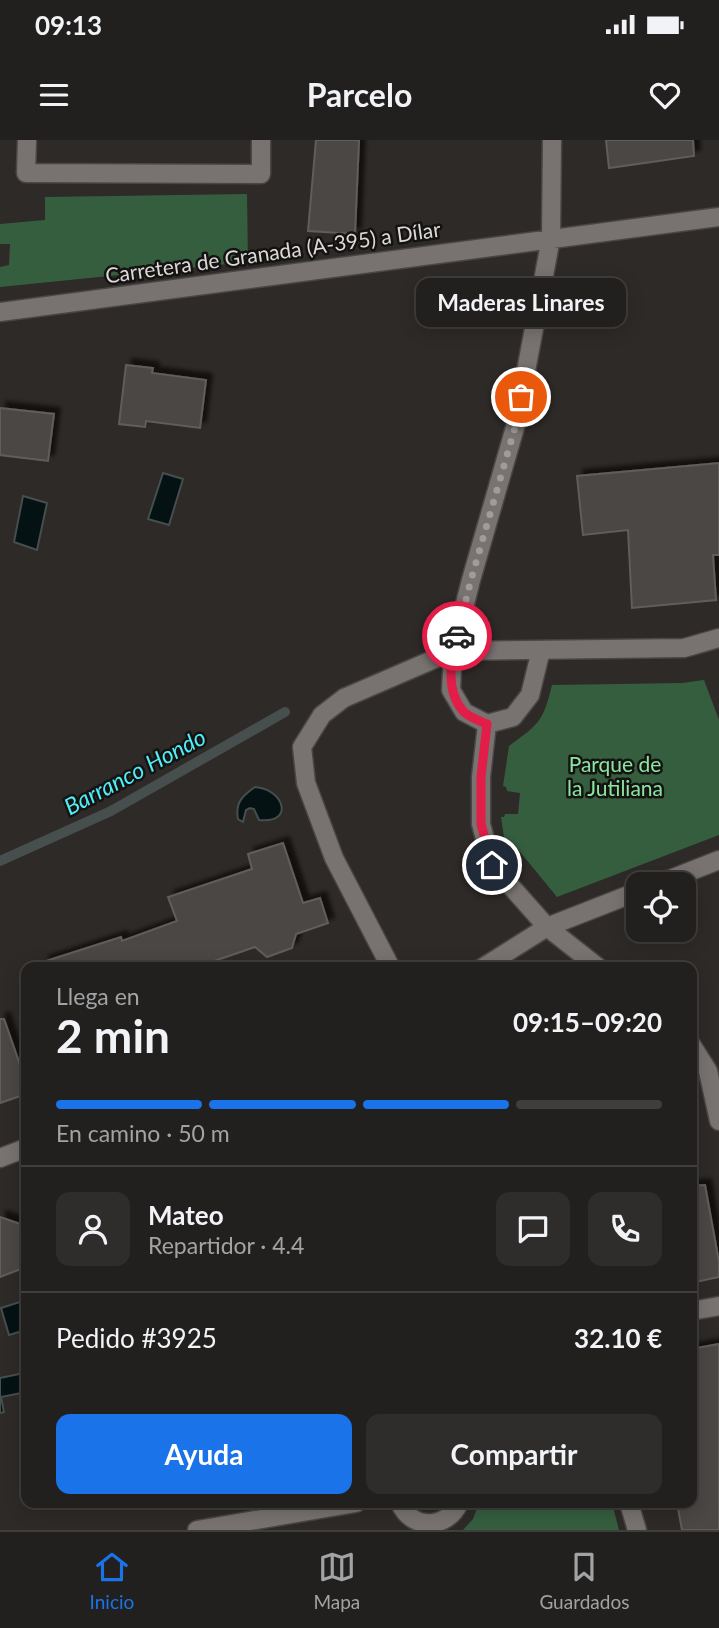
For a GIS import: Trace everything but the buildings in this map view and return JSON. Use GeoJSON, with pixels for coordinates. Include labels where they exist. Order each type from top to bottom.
{"type":"FeatureCollection","features":[{"type":"Feature","properties":{"kind":"street"},"geometry":{"type":"LineString","coordinates":[[27,140],[26,173],[261,174],[261,140]]}},
{"type":"Feature","properties":{"kind":"street"},"geometry":{"type":"LineString","coordinates":[[541,650],[530,695],[513,717],[487,724],[464,712],[451,690],[453,651],[516,424],[551,238],[552,140]]}},
{"type":"Feature","properties":{"kind":"street","name":"Carretera de Granada (A-395) a Dílar"},"geometry":{"type":"LineString","coordinates":[[0,312],[719,217]]}},
{"type":"Feature","properties":{"kind":"street"},"geometry":{"type":"LineString","coordinates":[[388,962],[334,858],[306,783],[302,747],[322,715],[344,698],[453,651],[684,648],[719,638]]}},
{"type":"Feature","properties":{"kind":"street"},"geometry":{"type":"LineString","coordinates":[[487,724],[481,777],[481,824],[492,865],[547,927],[591,962]]}},
{"type":"Feature","properties":{"kind":"street"},"geometry":{"type":"LineString","coordinates":[[688,872],[719,860]]}},
{"type":"Feature","properties":{"kind":"street"},"geometry":{"type":"LineString","coordinates":[[492,962],[547,927],[626,896]]}},
{"type":"Feature","properties":{"kind":"street"},"geometry":{"type":"LineString","coordinates":[[697,1054],[708,1071],[719,1121]]}},
{"type":"Feature","properties":{"kind":"street"},"geometry":{"type":"LineString","coordinates":[[0,1158],[21,1150]]}},
{"type":"Feature","properties":{"kind":"street"},"geometry":{"type":"LineString","coordinates":[[697,1310],[719,1306]]}},
{"type":"Feature","properties":{"kind":"street"},"geometry":{"type":"LineString","coordinates":[[197,1530],[327,1508]]}},
{"type":"Feature","properties":{"kind":"street"},"geometry":{"type":"LineString","coordinates":[[403,1508],[408,1516],[417,1522],[428,1524],[448,1518],[455,1508]]}},
{"type":"Feature","properties":{"kind":"street"},"geometry":{"type":"LineString","coordinates":[[630,1508],[637,1530]]}},
{"type":"Feature","properties":{"kind":"green space"},"geometry":{"type":"Polygon","coordinates":[[[247,194],[248,262],[0,287],[0,267],[9,265],[10,244],[0,244],[0,224],[45,220],[45,197],[247,194]]]}},
{"type":"Feature","properties":{"kind":"green space","name":"Parque de la Jutiliana"},"geometry":{"type":"Polygon","coordinates":[[[704,680],[719,720],[719,835],[557,897],[516,847],[506,851],[501,817],[505,814],[518,814],[520,793],[507,791],[503,786],[509,746],[538,721],[546,707],[552,685],[682,683],[704,680]]]}},
{"type":"Feature","properties":{"kind":"green space"},"geometry":{"type":"Polygon","coordinates":[[[477,1508],[613,1508],[619,1530],[463,1530],[473,1519],[477,1508]]]}},
{"type":"Feature","properties":{"kind":"shaded area"},"geometry":{"type":"Polygon","coordinates":[[[163,473],[183,479],[169,525],[148,519],[163,473]]]}},
{"type":"Feature","properties":{"kind":"shaded area"},"geometry":{"type":"Polygon","coordinates":[[[23,496],[47,503],[37,550],[14,542],[23,496]]]}},
{"type":"Feature","properties":{"kind":"shaded area"},"geometry":{"type":"Polygon","coordinates":[[[255,787],[265,789],[279,799],[281,812],[278,817],[259,820],[254,809],[250,808],[246,810],[243,822],[238,819],[241,800],[255,787]]]}},
{"type":"Feature","properties":{"kind":"shaded area"},"geometry":{"type":"Polygon","coordinates":[[[21,1302],[21,1331],[9,1335],[1,1308],[21,1302]]]}},
{"type":"Feature","properties":{"kind":"shaded area"},"geometry":{"type":"Polygon","coordinates":[[[21,1374],[21,1393],[1,1397],[4,1412],[0,1413],[0,1378],[21,1374]]]}},
{"type":"Feature","properties":{"kind":"waterway","name":"Barranco Hondo"},"geometry":{"type":"LineString","coordinates":[[0,861],[111,811],[285,712]]}},
{"type":"Feature","properties":{"kind":"way so far"},"geometry":{"type":"LineString","coordinates":[[457,636],[516,424],[521,397]]}},
{"type":"Feature","properties":{"kind":"place","name":"Maderas Linares"},"geometry":{"type":"Point","coordinates":[521,397]}},
{"type":"Feature","properties":{"kind":"route"},"geometry":{"type":"LineString","coordinates":[[457,636],[453,651],[451,690],[464,712],[487,724],[481,777],[481,824],[492,865]]}}]}
